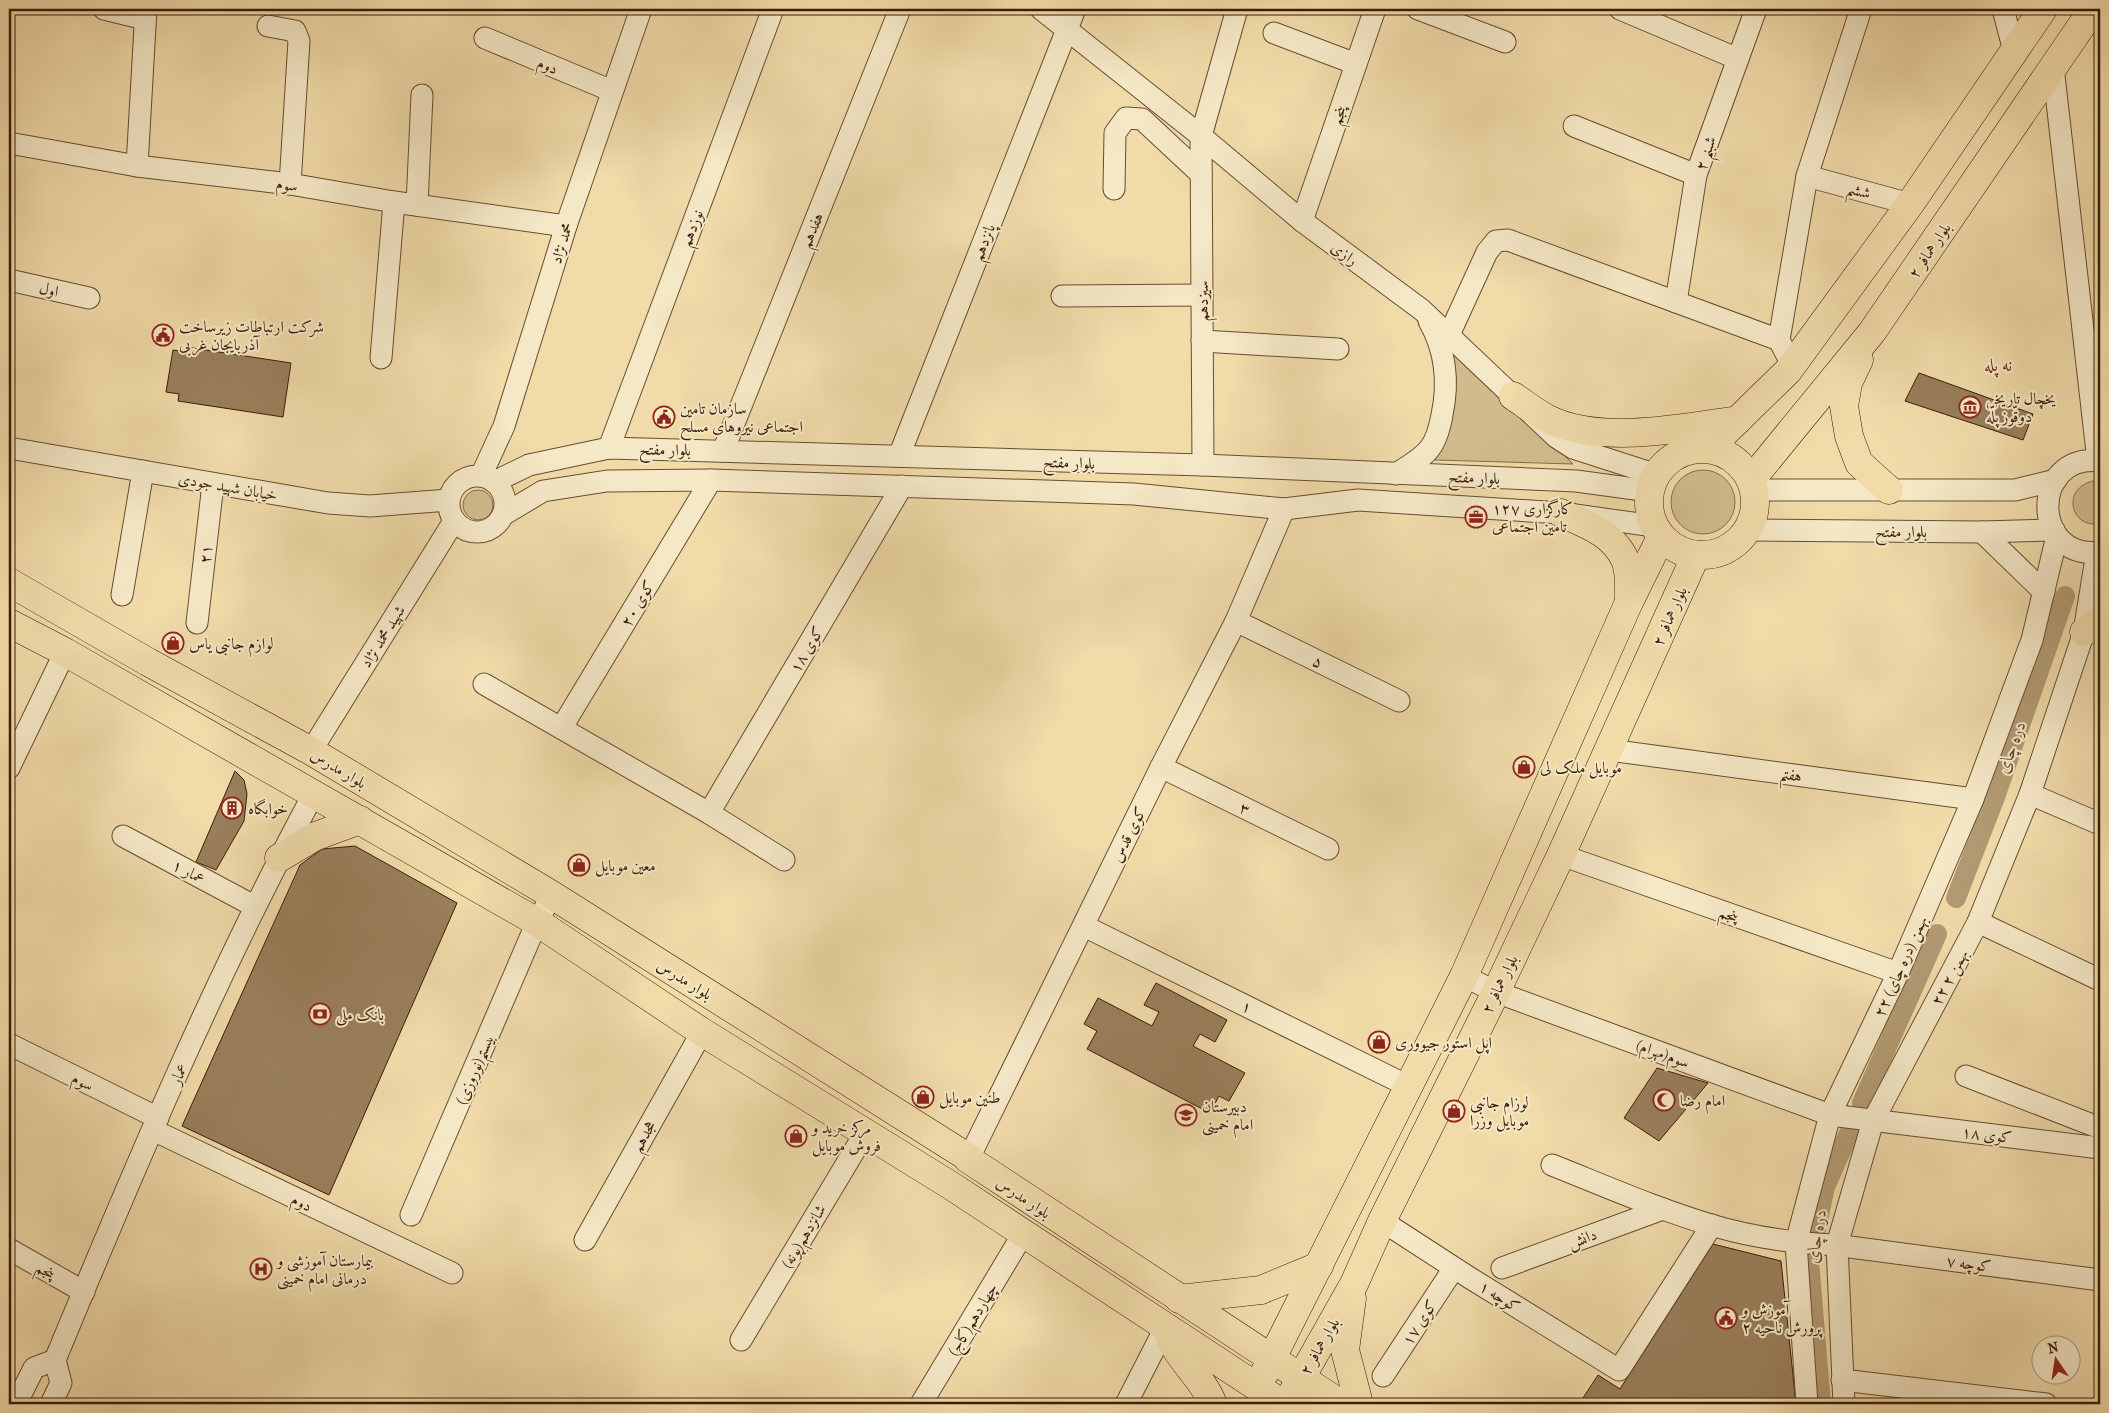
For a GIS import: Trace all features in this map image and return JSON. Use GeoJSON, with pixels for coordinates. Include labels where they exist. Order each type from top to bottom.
{"type":"FeatureCollection","features":[{"type":"Feature","properties":{"kind":"main road"},"geometry":{"type":"LineString","coordinates":[[1708,449],[1792,365],[1910,204],[2044,9]]}},
{"type":"Feature","properties":{"kind":"main road","name":"بلوار همافر ۲"},"geometry":{"type":"LineString","coordinates":[[1752,485],[1872,332],[2053,67],[2091,22]]}},
{"type":"Feature","properties":{"kind":"main road"},"geometry":{"type":"LineString","coordinates":[[1872,332],[1848,383],[1844,406],[1849,436],[1859,463],[1889,490]]}},
{"type":"Feature","properties":{"kind":"main road"},"geometry":{"type":"LineString","coordinates":[[1513,396],[1548,420],[1578,429],[1614,432],[1651,431],[1738,420]]}},
{"type":"Feature","properties":{"kind":"main road"},"geometry":{"type":"LineString","coordinates":[[1708,449],[1722,453],[1735,460],[1752,485],[1754,511],[1748,530],[1738,542],[1726,550],[1711,555],[1696,555],[1677,549],[1658,532],[1648,503],[1653,483],[1670,460],[1680,453],[1692,450],[1708,449]]}},
{"type":"Feature","properties":{"kind":"main road"},"geometry":{"type":"LineString","coordinates":[[1569,514],[1596,528],[1611,539],[1620,552],[1628,572],[1629,602]]}},
{"type":"Feature","properties":{"kind":"main road","name":"بلوار همافر ۲"},"geometry":{"type":"LineString","coordinates":[[1252,1396],[1410,1087],[1464,976],[1658,532]]}},
{"type":"Feature","properties":{"kind":"main road","name":"بلوار همافر ۲"},"geometry":{"type":"LineString","coordinates":[[1284,1404],[1354,1284],[1382,1221],[1496,992],[1561,855],[1696,555]]}},
{"type":"Feature","properties":{"kind":"main road","name":"بلوار مدرس"},"geometry":{"type":"LineString","coordinates":[[9,582],[311,751],[552,895],[968,1158],[1179,1299],[1341,1404]]}},
{"type":"Feature","properties":{"kind":"main road"},"geometry":{"type":"LineString","coordinates":[[65,652],[80,622]]}},
{"type":"Feature","properties":{"kind":"main road","name":"بلوار مدرس"},"geometry":{"type":"LineString","coordinates":[[9,623],[65,652],[537,922],[702,1032],[950,1185],[1165,1328],[1252,1396],[1284,1404]]}},
{"type":"Feature","properties":{"kind":"main road"},"geometry":{"type":"LineString","coordinates":[[279,858],[316,836],[360,820]]}},
{"type":"Feature","properties":{"kind":"main road"},"geometry":{"type":"LineString","coordinates":[[950,1185],[968,1158]]}},
{"type":"Feature","properties":{"kind":"main road"},"geometry":{"type":"LineString","coordinates":[[1179,1299],[1261,1290],[1319,1266]]}},
{"type":"Feature","properties":{"kind":"main road"},"geometry":{"type":"LineString","coordinates":[[1354,1284],[1345,1350],[1358,1404]]}},
{"type":"Feature","properties":{"kind":"main road"},"geometry":{"type":"LineString","coordinates":[[1165,1328],[1174,1348],[1198,1376],[1209,1393],[1213,1404]]}},
{"type":"Feature","properties":{"kind":"street"},"geometry":{"type":"LineString","coordinates":[[104,9],[146,14],[137,166]]}},
{"type":"Feature","properties":{"kind":"street","name":"محمد نژاد"},"geometry":{"type":"LineString","coordinates":[[487,479],[566,226],[641,9]]}},
{"type":"Feature","properties":{"kind":"street","name":"نوزدهم"},"geometry":{"type":"LineString","coordinates":[[609,448],[773,9]]}},
{"type":"Feature","properties":{"kind":"street","name":"هفدهم"},"geometry":{"type":"LineString","coordinates":[[723,451],[900,9]]}},
{"type":"Feature","properties":{"kind":"street","name":"رازی"},"geometry":{"type":"LineString","coordinates":[[1042,9],[1071,18],[1201,136],[1302,221],[1422,310],[1556,437],[1573,448],[1653,483]]}},
{"type":"Feature","properties":{"kind":"street","name":"سیزدهم"},"geometry":{"type":"LineString","coordinates":[[1203,465],[1201,136],[1237,9]]}},
{"type":"Feature","properties":{"kind":"street","name":"پنجم"},"geometry":{"type":"LineString","coordinates":[[1302,221],[1375,9]]}},
{"type":"Feature","properties":{"kind":"street"},"geometry":{"type":"LineString","coordinates":[[1418,9],[1505,42]]}},
{"type":"Feature","properties":{"kind":"street"},"geometry":{"type":"LineString","coordinates":[[1620,9],[1738,59]]}},
{"type":"Feature","properties":{"kind":"street","name":"شبنم ۲"},"geometry":{"type":"LineString","coordinates":[[1676,302],[1696,175],[1756,9]]}},
{"type":"Feature","properties":{"kind":"street"},"geometry":{"type":"LineString","coordinates":[[1792,365],[1779,340],[1807,176],[1861,9]]}},
{"type":"Feature","properties":{"kind":"street"},"geometry":{"type":"LineString","coordinates":[[2004,9],[2014,51]]}},
{"type":"Feature","properties":{"kind":"street","name":"پانزدهم"},"geometry":{"type":"LineString","coordinates":[[899,456],[1071,18]]}},
{"type":"Feature","properties":{"kind":"street"},"geometry":{"type":"LineString","coordinates":[[268,26],[295,30],[299,42],[290,184]]}},
{"type":"Feature","properties":{"kind":"street"},"geometry":{"type":"LineString","coordinates":[[1274,33],[1356,64]]}},
{"type":"Feature","properties":{"kind":"street","name":"دوم"},"geometry":{"type":"LineString","coordinates":[[485,38],[612,91]]}},
{"type":"Feature","properties":{"kind":"street"},"geometry":{"type":"LineString","coordinates":[[2053,67],[2099,461],[2082,462],[2067,469],[2050,489],[2047,510],[2055,533],[2072,548],[2084,552],[2099,552]]}},
{"type":"Feature","properties":{"kind":"street"},"geometry":{"type":"LineString","coordinates":[[417,205],[422,96]]}},
{"type":"Feature","properties":{"kind":"street"},"geometry":{"type":"LineString","coordinates":[[1114,188],[1115,133],[1126,118],[1142,120],[1201,174]]}},
{"type":"Feature","properties":{"kind":"street"},"geometry":{"type":"LineString","coordinates":[[1574,126],[1696,175]]}},
{"type":"Feature","properties":{"kind":"street","name":"سوم"},"geometry":{"type":"LineString","coordinates":[[9,143],[137,166],[290,184],[394,202],[566,226]]}},
{"type":"Feature","properties":{"kind":"street","name":"ششم"},"geometry":{"type":"LineString","coordinates":[[1807,176],[1910,204]]}},
{"type":"Feature","properties":{"kind":"street"},"geometry":{"type":"LineString","coordinates":[[381,358],[394,202]]}},
{"type":"Feature","properties":{"kind":"street"},"geometry":{"type":"LineString","coordinates":[[1449,334],[1487,252],[1496,241],[1508,240],[1779,340]]}},
{"type":"Feature","properties":{"kind":"street","name":"اول"},"geometry":{"type":"LineString","coordinates":[[9,280],[89,298]]}},
{"type":"Feature","properties":{"kind":"street"},"geometry":{"type":"LineString","coordinates":[[1062,296],[1202,295]]}},
{"type":"Feature","properties":{"kind":"street"},"geometry":{"type":"LineString","coordinates":[[1396,474],[1431,448],[1440,428],[1444,405],[1447,381],[1443,354],[1436,334],[1422,310]]}},
{"type":"Feature","properties":{"kind":"street"},"geometry":{"type":"LineString","coordinates":[[1202,342],[1338,349]]}},
{"type":"Feature","properties":{"kind":"street","name":"خیابان شهید جودی"},"geometry":{"type":"LineString","coordinates":[[9,448],[328,503],[370,506],[449,500]]}},
{"type":"Feature","properties":{"kind":"street","name":"بلوار مفتح"},"geometry":{"type":"LineString","coordinates":[[487,479],[529,465],[609,448],[1203,465],[1653,483]]}},
{"type":"Feature","properties":{"kind":"street"},"geometry":{"type":"LineString","coordinates":[[976,488],[977,459]]}},
{"type":"Feature","properties":{"kind":"street"},"geometry":{"type":"LineString","coordinates":[[122,596],[143,471]]}},
{"type":"Feature","properties":{"kind":"street"},"geometry":{"type":"LineString","coordinates":[[466,478],[487,479],[503,494],[503,515],[493,527],[480,532],[465,530],[454,521],[448,508],[454,487],[466,478]]}},
{"type":"Feature","properties":{"kind":"street","name":"بلوار مفتح"},"geometry":{"type":"LineString","coordinates":[[503,515],[543,491],[607,480],[711,480],[1134,494],[1284,509],[1358,500],[1569,514],[1658,532]]}},
{"type":"Feature","properties":{"kind":"street","name":"کوی ۲۰"},"geometry":{"type":"LineString","coordinates":[[562,727],[711,480]]}},
{"type":"Feature","properties":{"kind":"street"},"geometry":{"type":"LineString","coordinates":[[1752,485],[1889,490],[2015,490],[2056,480]]}},
{"type":"Feature","properties":{"kind":"street"},"geometry":{"type":"LineString","coordinates":[[1569,514],[1586,507],[1588,498],[1585,491],[1576,481]]}},
{"type":"Feature","properties":{"kind":"street","name":"۲۱"},"geometry":{"type":"LineString","coordinates":[[197,623],[212,484]]}},
{"type":"Feature","properties":{"kind":"street","name":"کوی ۱۸"},"geometry":{"type":"LineString","coordinates":[[709,813],[902,486]]}},
{"type":"Feature","properties":{"kind":"street","name":"کوی قدس"},"geometry":{"type":"LineString","coordinates":[[968,1158],[1161,767],[1236,621],[1284,509]]}},
{"type":"Feature","properties":{"kind":"street","name":"شهید محمد نژاد"},"geometry":{"type":"LineString","coordinates":[[311,751],[454,521]]}},
{"type":"Feature","properties":{"kind":"street","name":"بلوار مفتح"},"geometry":{"type":"LineString","coordinates":[[1748,530],[2055,533]]}},
{"type":"Feature","properties":{"kind":"street"},"geometry":{"type":"LineString","coordinates":[[1982,532],[2044,592]]}},
{"type":"Feature","properties":{"kind":"street","name":"۲۲ بهمن (دره چای)"},"geometry":{"type":"LineString","coordinates":[[1807,1404],[1796,1243],[1830,1115],[1898,973],[1973,799],[2032,640],[2044,592],[2055,533]]}},
{"type":"Feature","properties":{"kind":"street","name":"۲۲ بهمن ۲"},"geometry":{"type":"LineString","coordinates":[[1844,1404],[1836,1245],[1873,1121],[1978,922],[2030,794],[2092,626],[2099,552]]}},
{"type":"Feature","properties":{"kind":"street","name":"۵"},"geometry":{"type":"LineString","coordinates":[[1236,621],[1400,701]]}},
{"type":"Feature","properties":{"kind":"street"},"geometry":{"type":"LineString","coordinates":[[9,768],[65,652]]}},
{"type":"Feature","properties":{"kind":"street"},"geometry":{"type":"LineString","coordinates":[[484,684],[709,813],[784,860]]}},
{"type":"Feature","properties":{"kind":"street","name":"هفتم"},"geometry":{"type":"LineString","coordinates":[[1609,750],[1973,799]]}},
{"type":"Feature","properties":{"kind":"street","name":"۳"},"geometry":{"type":"LineString","coordinates":[[1161,767],[1328,848]]}},
{"type":"Feature","properties":{"kind":"street"},"geometry":{"type":"LineString","coordinates":[[2030,794],[2100,824]]}},
{"type":"Feature","properties":{"kind":"street","name":"عمار"},"geometry":{"type":"LineString","coordinates":[[55,1360],[156,1124],[254,906],[313,795]]}},
{"type":"Feature","properties":{"kind":"street","name":"عمار ۱"},"geometry":{"type":"LineString","coordinates":[[123,836],[254,906]]}},
{"type":"Feature","properties":{"kind":"street","name":"پنجم"},"geometry":{"type":"LineString","coordinates":[[1561,855],[1898,973]]}},
{"type":"Feature","properties":{"kind":"street","name":"بیستم(نوروزی)"},"geometry":{"type":"LineString","coordinates":[[411,1215],[537,922],[552,895]]}},
{"type":"Feature","properties":{"kind":"street"},"geometry":{"type":"LineString","coordinates":[[1978,922],[2100,980]]}},
{"type":"Feature","properties":{"kind":"street","name":"۱"},"geometry":{"type":"LineString","coordinates":[[1084,926],[1410,1087]]}},
{"type":"Feature","properties":{"kind":"street","name":"سوم(مهرام)"},"geometry":{"type":"LineString","coordinates":[[1464,976],[1496,992],[1830,1115],[1873,1121]]}},
{"type":"Feature","properties":{"kind":"street","name":"هجدهم"},"geometry":{"type":"LineString","coordinates":[[585,1240],[702,1032]]}},
{"type":"Feature","properties":{"kind":"street","name":"سوم"},"geometry":{"type":"LineString","coordinates":[[9,1044],[156,1124]]}},
{"type":"Feature","properties":{"kind":"street"},"geometry":{"type":"LineString","coordinates":[[1966,1076],[2100,1128]]}},
{"type":"Feature","properties":{"kind":"street","name":"کوی ۱۸"},"geometry":{"type":"LineString","coordinates":[[1873,1121],[2100,1148]]}},
{"type":"Feature","properties":{"kind":"street","name":"دوم"},"geometry":{"type":"LineString","coordinates":[[156,1124],[452,1273]]}},
{"type":"Feature","properties":{"kind":"street","name":"شانزدهم(پونه)"},"geometry":{"type":"LineString","coordinates":[[741,1340],[865,1133]]}},
{"type":"Feature","properties":{"kind":"street","name":"کوچه ۷"},"geometry":{"type":"LineString","coordinates":[[1552,1165],[1663,1209],[1712,1225],[1796,1243],[1836,1245],[2100,1280]]}},
{"type":"Feature","properties":{"kind":"street","name":"دانش"},"geometry":{"type":"LineString","coordinates":[[1502,1268],[1663,1209]]}},
{"type":"Feature","properties":{"kind":"street","name":"کوچه ۱"},"geometry":{"type":"LineString","coordinates":[[1382,1221],[1619,1370],[1712,1225]]}},
{"type":"Feature","properties":{"kind":"street","name":"چهاردهم(کاج)"},"geometry":{"type":"LineString","coordinates":[[920,1404],[1023,1234]]}},
{"type":"Feature","properties":{"kind":"street","name":"پنجم"},"geometry":{"type":"LineString","coordinates":[[9,1249],[84,1292]]}},
{"type":"Feature","properties":{"kind":"street","name":"کوی ۱۷"},"geometry":{"type":"LineString","coordinates":[[1383,1376],[1454,1268]]}},
{"type":"Feature","properties":{"kind":"street"},"geometry":{"type":"LineString","coordinates":[[1126,1404],[1165,1328]]}},
{"type":"Feature","properties":{"kind":"street"},"geometry":{"type":"LineString","coordinates":[[16,1404],[34,1368],[55,1360],[61,1383],[51,1404]]}},
{"type":"Feature","properties":{"kind":"street"},"geometry":{"type":"LineString","coordinates":[[1842,1380],[2046,1404]]}},
{"type":"Feature","properties":{"kind":"shaded area"},"geometry":{"type":"Polygon","coordinates":[[[1451,343],[1573,464],[1435,460],[1454,405],[1451,343]]]}},
{"type":"Feature","properties":{"kind":"shaded area"},"geometry":{"type":"Polygon","coordinates":[[[1703,470],[1715,472],[1726,479],[1733,490],[1735,502],[1733,514],[1726,525],[1715,532],[1703,534],[1691,532],[1680,525],[1673,514],[1671,502],[1673,490],[1680,479],[1691,472],[1703,470]]]}},
{"type":"Feature","properties":{"kind":"shaded area"},"geometry":{"type":"Polygon","coordinates":[[[2093,481],[2100,482],[2100,524],[2090,524],[2081,520],[2073,507],[2073,499],[2077,491],[2083,485],[2093,481]]]}},
{"type":"Feature","properties":{"kind":"shaded area"},"geometry":{"type":"Polygon","coordinates":[[[478,490],[488,495],[493,505],[488,515],[478,520],[468,515],[463,505],[468,495],[478,490]]]}},
{"type":"Feature","properties":{"kind":"building"},"geometry":{"type":"Polygon","coordinates":[[[186,347],[291,363],[283,417],[178,401],[179,394],[166,392],[173,350],[186,352],[186,347]]]}},
{"type":"Feature","properties":{"kind":"building","name":"یخچال تاریخی دوقّوز پلّه"},"geometry":{"type":"Polygon","coordinates":[[[1919,373],[2033,414],[2023,440],[1905,401],[1919,373]]]}},
{"type":"Feature","properties":{"kind":"building","name":"خوابگاه"},"geometry":{"type":"Polygon","coordinates":[[[235,771],[244,780],[247,794],[244,821],[216,870],[196,862],[235,771]]]}},
{"type":"Feature","properties":{"kind":"building","name":"بانک ملی"},"geometry":{"type":"Polygon","coordinates":[[[355,846],[457,903],[329,1195],[182,1126],[300,865],[322,849],[355,846]]]}},
{"type":"Feature","properties":{"kind":"building"},"geometry":{"type":"Polygon","coordinates":[[[1156,983],[1227,1020],[1215,1042],[1200,1034],[1193,1046],[1245,1073],[1229,1101],[1219,1096],[1210,1113],[1087,1049],[1097,1031],[1084,1024],[1098,998],[1152,1026],[1159,1012],[1144,1005],[1156,983]]]}},
{"type":"Feature","properties":{"kind":"building","name":"امام رضا"},"geometry":{"type":"Polygon","coordinates":[[[1657,1068],[1708,1083],[1659,1141],[1624,1118],[1657,1068]]]}},
{"type":"Feature","properties":{"kind":"building","name":"آموزش و پرورش ناحیه ۲"},"geometry":{"type":"Polygon","coordinates":[[[1713,1244],[1781,1261],[1796,1404],[1579,1404],[1598,1375],[1620,1389],[1713,1244]]]}},
{"type":"Feature","properties":{"kind":"waterway","name":"دره چای"},"geometry":{"type":"LineString","coordinates":[[1956,898],[1994,800],[2065,596]]}},
{"type":"Feature","properties":{"kind":"waterway","name":"دره چای"},"geometry":{"type":"LineString","coordinates":[[1862,1103],[1937,934]]}},
{"type":"Feature","properties":{"kind":"waterway","name":"دره چای"},"geometry":{"type":"LineString","coordinates":[[1821,1404],[1809,1261],[1825,1187],[1849,1133]]}},
{"type":"Feature","properties":{"kind":"place","name":"شرکت ارتباطات زیرساخت آذربایجان غربی"},"geometry":{"type":"Point","coordinates":[163,335]}},
{"type":"Feature","properties":{"kind":"place","name":"یخچال تاریخی دوقّوز پلّه"},"geometry":{"type":"Point","coordinates":[1970,407]}},
{"type":"Feature","properties":{"kind":"place","name":"سازمان تامین اجتماعی نیروهای مسلح"},"geometry":{"type":"Point","coordinates":[664,417]}},
{"type":"Feature","properties":{"kind":"place","name":"کارگزاری ۱۲۷ تامین اجتماعی"},"geometry":{"type":"Point","coordinates":[1476,517]}},
{"type":"Feature","properties":{"kind":"place","name":"لوازم جانبی یاس"},"geometry":{"type":"Point","coordinates":[173,643]}},
{"type":"Feature","properties":{"kind":"place","name":"موبایل ملک لی"},"geometry":{"type":"Point","coordinates":[1524,767]}},
{"type":"Feature","properties":{"kind":"place","name":"خوابگاه"},"geometry":{"type":"Point","coordinates":[232,808]}},
{"type":"Feature","properties":{"kind":"place","name":"معین موبایل"},"geometry":{"type":"Point","coordinates":[579,865]}},
{"type":"Feature","properties":{"kind":"place","name":"بانک ملی"},"geometry":{"type":"Point","coordinates":[320,1014]}},
{"type":"Feature","properties":{"kind":"place","name":"اپل استور جيووری"},"geometry":{"type":"Point","coordinates":[1379,1042]}},
{"type":"Feature","properties":{"kind":"place","name":"طنین موبایل"},"geometry":{"type":"Point","coordinates":[923,1097]}},
{"type":"Feature","properties":{"kind":"place","name":"امام رضا"},"geometry":{"type":"Point","coordinates":[1664,1100]}},
{"type":"Feature","properties":{"kind":"place","name":"لوزام جانبی موبایل وزرا"},"geometry":{"type":"Point","coordinates":[1454,1111]}},
{"type":"Feature","properties":{"kind":"place","name":"دبیرستان امام خمینی"},"geometry":{"type":"Point","coordinates":[1186,1115]}},
{"type":"Feature","properties":{"kind":"place","name":"مرکز خرید و فروش موبایل"},"geometry":{"type":"Point","coordinates":[796,1136]}},
{"type":"Feature","properties":{"kind":"place","name":"بیمارستان آموزشی و درمانی امام خمینی"},"geometry":{"type":"Point","coordinates":[261,1269]}},
{"type":"Feature","properties":{"kind":"place","name":"آموزش و پرورش ناحیه ۲"},"geometry":{"type":"Point","coordinates":[1726,1318]}},
{"type":"Feature","properties":{"kind":"district","name":"نه پله"},"geometry":{"type":"Point","coordinates":[1998,365]}}]}
